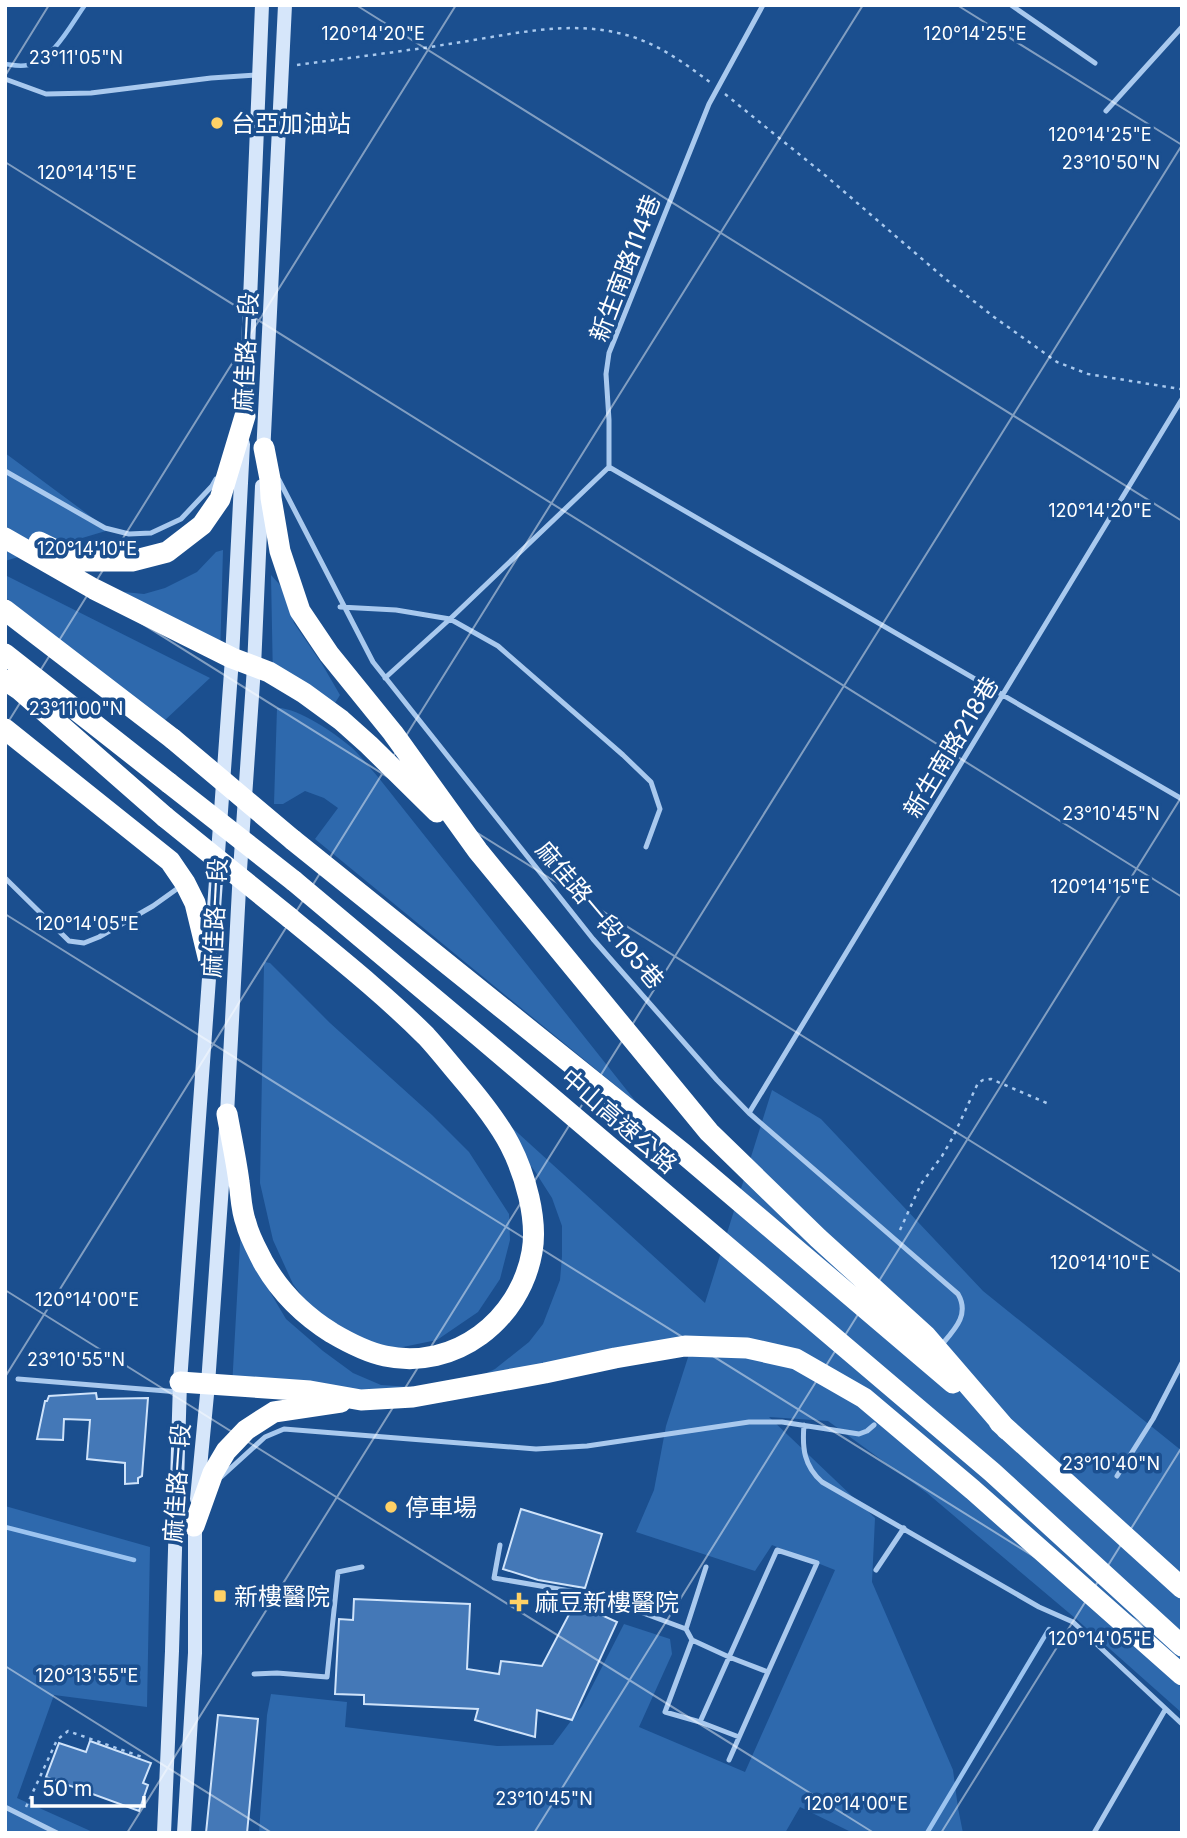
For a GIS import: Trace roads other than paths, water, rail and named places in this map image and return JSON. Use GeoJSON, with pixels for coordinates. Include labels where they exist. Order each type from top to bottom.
{"type":"FeatureCollection","features":[{"type":"Feature","properties":{"kind":"highway"},"geometry":{"type":"LineString","coordinates":[[5,526],[78,561],[132,561],[167,552],[202,524],[220,499],[245,416]]}},
{"type":"Feature","properties":{"kind":"highway"},"geometry":{"type":"LineString","coordinates":[[264,448],[280,551],[300,611],[329,654],[393,733],[478,851],[709,1132],[818,1238],[926,1336],[1007,1430]]}},
{"type":"Feature","properties":{"kind":"highway"},"geometry":{"type":"LineString","coordinates":[[5,538],[94,589],[232,658],[269,672],[304,693],[369,745],[478,851]]}},
{"type":"Feature","properties":{"kind":"highway","name":"中山高速公路"},"geometry":{"type":"LineString","coordinates":[[5,610],[173,739],[293,840],[685,1155],[1007,1430],[1182,1588]]}},
{"type":"Feature","properties":{"kind":"highway","name":"中山高速公路"},"geometry":{"type":"LineString","coordinates":[[5,654],[293,881],[491,1045],[992,1472],[1182,1646]]}},
{"type":"Feature","properties":{"kind":"highway"},"geometry":{"type":"LineString","coordinates":[[5,680],[20,690],[165,817],[369,984],[426,1037],[479,1099],[510,1144],[524,1180],[532,1213],[533,1249],[527,1275],[514,1300],[489,1329],[459,1349],[432,1357],[410,1359],[385,1356],[353,1345],[314,1322],[282,1292],[263,1262],[245,1223],[227,1114]]}},
{"type":"Feature","properties":{"kind":"highway"},"geometry":{"type":"LineString","coordinates":[[5,729],[170,861],[195,903],[209,961]]}},
{"type":"Feature","properties":{"kind":"highway"},"geometry":{"type":"LineString","coordinates":[[194,1526],[213,1473],[226,1451],[246,1430],[274,1412],[361,1399],[413,1396],[685,1346],[747,1348],[796,1359],[864,1398],[973,1490],[1182,1675]]}},
{"type":"Feature","properties":{"kind":"highway"},"geometry":{"type":"LineString","coordinates":[[180,1387],[208,1384],[310,1391],[361,1399]]}},
{"type":"Feature","properties":{"kind":"main road","name":"麻佳路一段"},"geometry":{"type":"LineString","coordinates":[[164,1833],[180,1387],[232,658],[262,5]]}},
{"type":"Feature","properties":{"kind":"main road","name":"麻佳路一段"},"geometry":{"type":"LineString","coordinates":[[184,1833],[195,1653],[194,1526],[208,1384],[227,1114],[254,667],[285,5]]}},
{"type":"Feature","properties":{"kind":"lane","name":"新生南路114巷"},"geometry":{"type":"LineString","coordinates":[[609,467],[610,420],[606,374],[609,353],[709,104],[763,5]]}},
{"type":"Feature","properties":{"kind":"lane"},"geometry":{"type":"LineString","coordinates":[[1011,5],[1095,62]]}},
{"type":"Feature","properties":{"kind":"lane"},"geometry":{"type":"LineString","coordinates":[[1106,111],[1182,27]]}},
{"type":"Feature","properties":{"kind":"lane"},"geometry":{"type":"LineString","coordinates":[[5,79],[46,94],[57,94],[91,93],[211,78],[260,75]]}},
{"type":"Feature","properties":{"kind":"lane","name":"新生南路218巷"},"geometry":{"type":"LineString","coordinates":[[749,1113],[1182,399]]}},
{"type":"Feature","properties":{"kind":"lane"},"geometry":{"type":"LineString","coordinates":[[223,463],[245,416]]}},
{"type":"Feature","properties":{"kind":"lane","name":"麻佳路一段195巷"},"geometry":{"type":"LineString","coordinates":[[264,448],[363,645],[385,678],[593,939],[708,1070],[749,1113],[958,1294],[963,1305],[962,1316],[944,1342]]}},
{"type":"Feature","properties":{"kind":"lane"},"geometry":{"type":"LineString","coordinates":[[385,678],[609,467],[1182,799]]}},
{"type":"Feature","properties":{"kind":"lane"},"geometry":{"type":"LineString","coordinates":[[5,471],[105,528],[129,534],[151,533],[181,519],[212,486],[218,475]]}},
{"type":"Feature","properties":{"kind":"lane"},"geometry":{"type":"LineString","coordinates":[[340,607],[396,610],[450,619],[498,646],[624,755],[651,782],[660,809],[646,847]]}},
{"type":"Feature","properties":{"kind":"lane"},"geometry":{"type":"LineString","coordinates":[[5,878],[69,941],[84,943],[153,906],[185,883]]}},
{"type":"Feature","properties":{"kind":"lane"},"geometry":{"type":"LineString","coordinates":[[1117,1476],[1153,1419],[1182,1363]]}},
{"type":"Feature","properties":{"kind":"lane"},"geometry":{"type":"LineString","coordinates":[[18,1379],[180,1387]]}},
{"type":"Feature","properties":{"kind":"lane"},"geometry":{"type":"LineString","coordinates":[[220,1478],[265,1437],[284,1429],[536,1449],[579,1447],[749,1422],[782,1422],[859,1434],[874,1425]]}},
{"type":"Feature","properties":{"kind":"lane"},"geometry":{"type":"LineString","coordinates":[[804,1425],[804,1452],[816,1477],[1039,1607],[1073,1622],[1182,1724]]}},
{"type":"Feature","properties":{"kind":"lane"},"geometry":{"type":"LineString","coordinates":[[194,1526],[214,1490]]}},
{"type":"Feature","properties":{"kind":"lane"},"geometry":{"type":"LineString","coordinates":[[876,1570],[904,1528]]}},
{"type":"Feature","properties":{"kind":"lane"},"geometry":{"type":"LineString","coordinates":[[500,1545],[494,1578],[605,1597],[686,1629],[692,1640],[768,1672]]}},
{"type":"Feature","properties":{"kind":"lane"},"geometry":{"type":"LineString","coordinates":[[700,1722],[777,1550],[817,1563],[729,1760]]}},
{"type":"Feature","properties":{"kind":"lane"},"geometry":{"type":"LineString","coordinates":[[254,1674],[327,1677],[338,1572],[362,1567]]}},
{"type":"Feature","properties":{"kind":"lane"},"geometry":{"type":"LineString","coordinates":[[686,1629],[706,1567]]}},
{"type":"Feature","properties":{"kind":"lane"},"geometry":{"type":"LineString","coordinates":[[692,1640],[666,1712],[739,1737]]}},
{"type":"Feature","properties":{"kind":"lane"},"geometry":{"type":"LineString","coordinates":[[1094,1833],[1165,1710]]}},
{"type":"Feature","properties":{"kind":"lane"},"geometry":{"type":"LineString","coordinates":[[5,1807],[57,1833]]}},
{"type":"Feature","properties":{"kind":"waterway"},"geometry":{"type":"LineString","coordinates":[[5,64],[28,65],[46,56],[61,41],[85,5]]}},
{"type":"Feature","properties":{"kind":"waterway"},"geometry":{"type":"LineString","coordinates":[[5,1527],[134,1560]]}},
{"type":"Feature","properties":{"kind":"waterway"},"geometry":{"type":"LineString","coordinates":[[927,1833],[1049,1629]]}},
{"type":"Feature","properties":{"kind":"place","name":"台亞加油站"},"geometry":{"type":"Point","coordinates":[217,123]}},
{"type":"Feature","properties":{"kind":"place","name":"停車場"},"geometry":{"type":"Point","coordinates":[391,1507]}},
{"type":"Feature","properties":{"kind":"place","name":"新樓醫院"},"geometry":{"type":"Point","coordinates":[220,1596]}},
{"type":"Feature","properties":{"kind":"place","name":"麻豆新樓醫院"},"geometry":{"type":"Point","coordinates":[519,1602]}}]}
